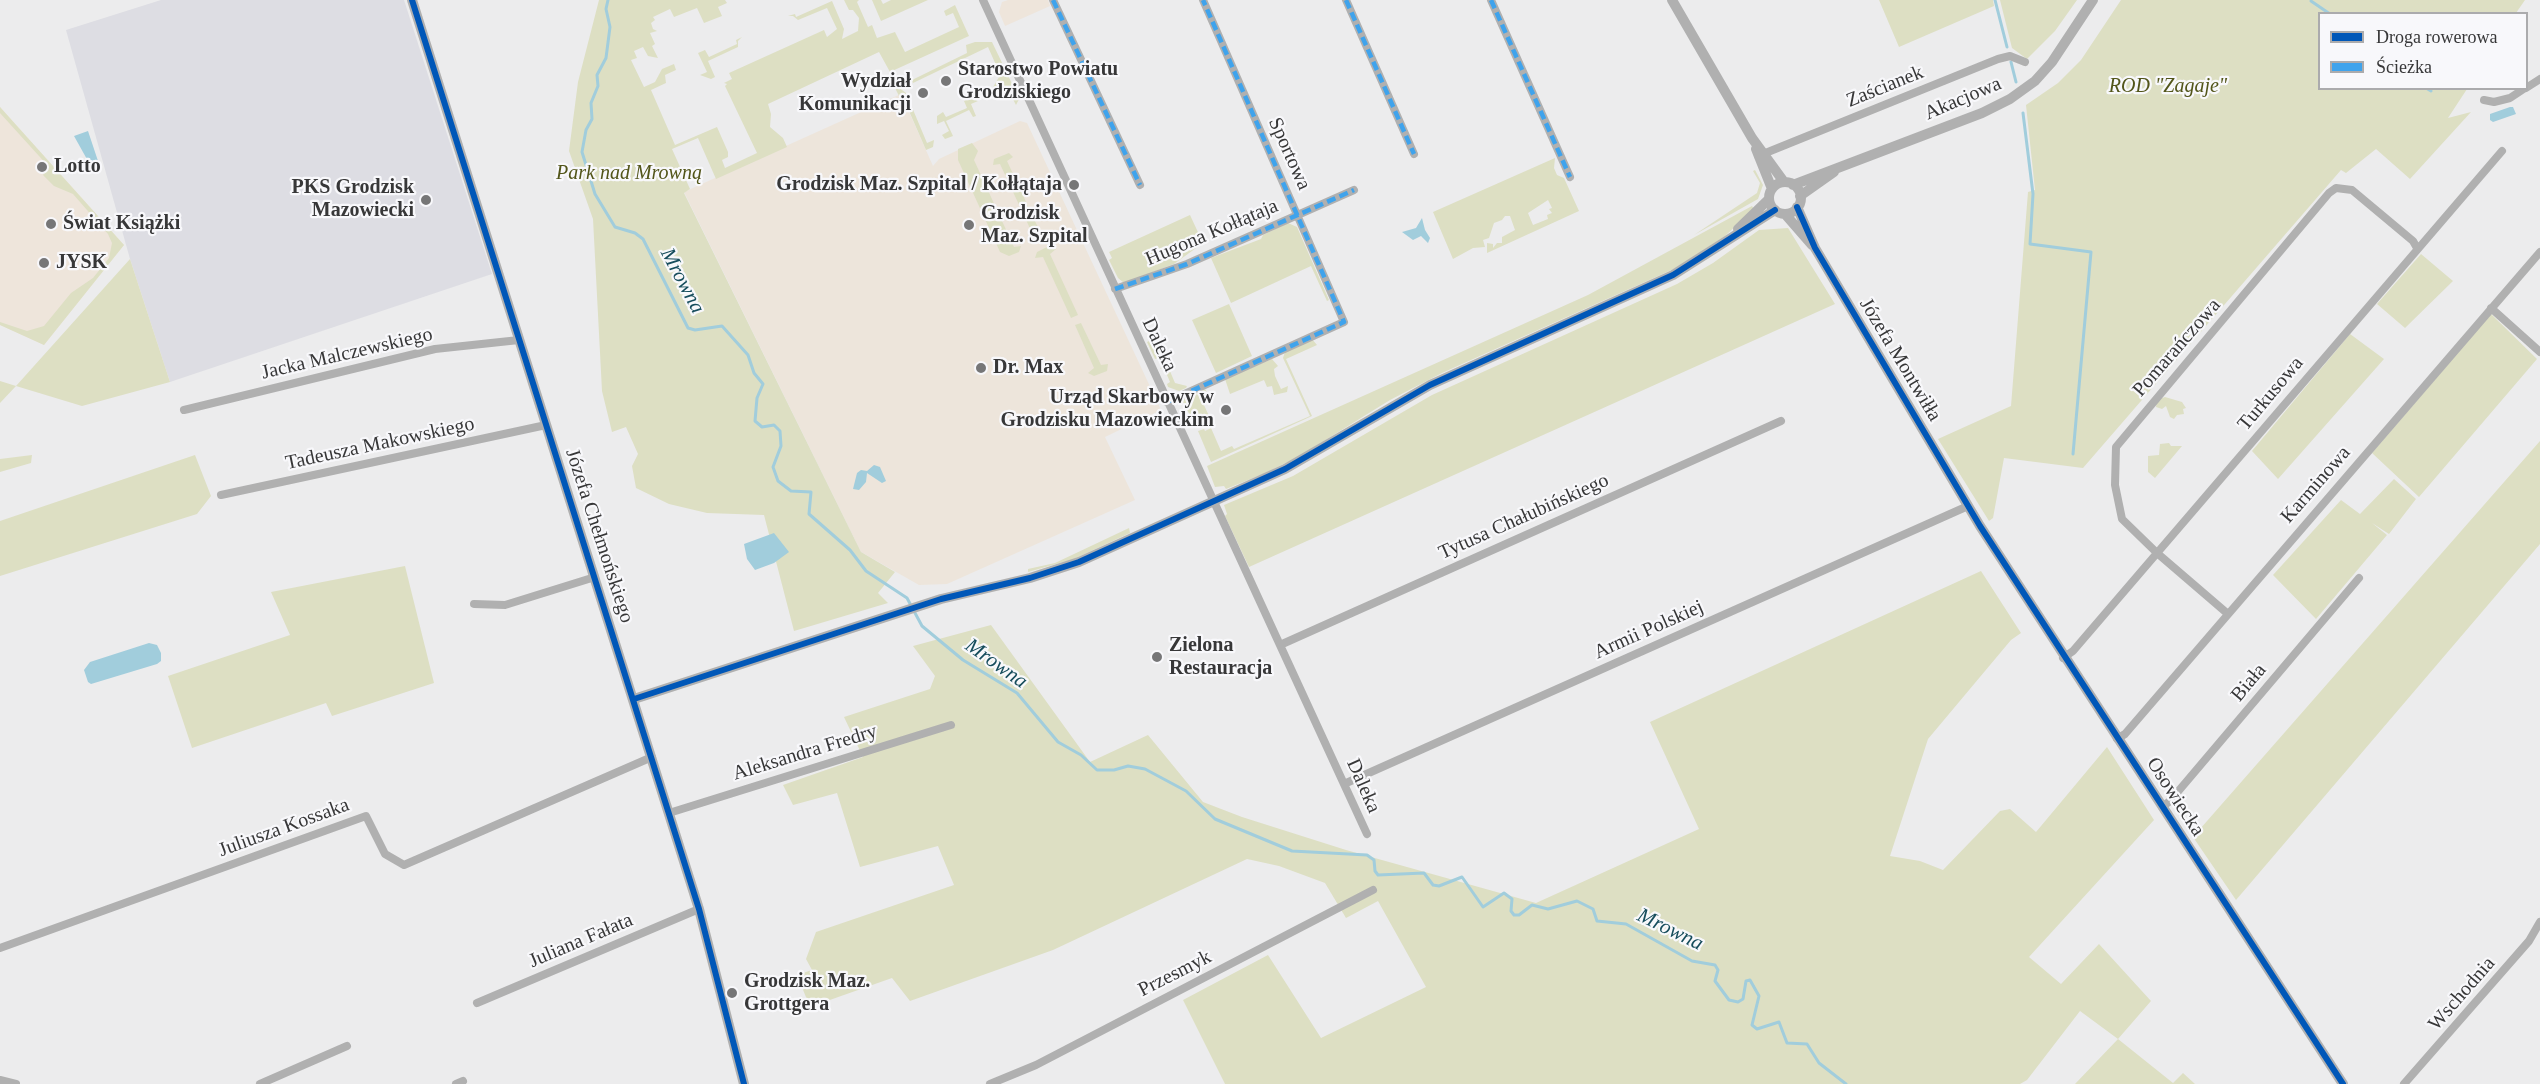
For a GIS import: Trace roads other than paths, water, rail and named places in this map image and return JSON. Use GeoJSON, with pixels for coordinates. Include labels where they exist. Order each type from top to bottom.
{"type":"FeatureCollection","features":[{"type":"Feature","properties":{"kind":"street","name":"Józefa Chełmońskiego"},"geometry":{"type":"LineString","coordinates":[[412,0],[699,909],[743,1084]]}},
{"type":"Feature","properties":{"kind":"street"},"geometry":{"type":"LineString","coordinates":[[1053,0],[1140,184]]}},
{"type":"Feature","properties":{"kind":"street","name":"Sportowa"},"geometry":{"type":"LineString","coordinates":[[1167,402],[1344,322],[1203,0]]}},
{"type":"Feature","properties":{"kind":"street"},"geometry":{"type":"LineString","coordinates":[[1346,0],[1414,154]]}},
{"type":"Feature","properties":{"kind":"street"},"geometry":{"type":"LineString","coordinates":[[1491,0],[1570,177]]}},
{"type":"Feature","properties":{"kind":"street"},"geometry":{"type":"LineString","coordinates":[[1672,0],[1761,155],[1771,194]]}},
{"type":"Feature","properties":{"kind":"street","name":"Akacjowa"},"geometry":{"type":"LineString","coordinates":[[1730,238],[1771,194],[1789,184],[1842,167],[1982,113],[2021,92],[2052,62],[2093,0]]}},
{"type":"Feature","properties":{"kind":"street","name":"Daleka"},"geometry":{"type":"LineString","coordinates":[[985,1],[1115,289],[1367,834]]}},
{"type":"Feature","properties":{"kind":"street","name":"Zaścianek"},"geometry":{"type":"LineString","coordinates":[[1761,155],[1998,59],[2010,57],[2025,62]]}},
{"type":"Feature","properties":{"kind":"street"},"geometry":{"type":"LineString","coordinates":[[2484,100],[2494,102],[2510,98],[2523,90]]}},
{"type":"Feature","properties":{"kind":"street","name":"Turkusowa"},"geometry":{"type":"LineString","coordinates":[[2063,658],[2073,651],[2502,151]]}},
{"type":"Feature","properties":{"kind":"street"},"geometry":{"type":"LineString","coordinates":[[634,699],[924,604],[1058,570],[1212,500],[1285,470],[1430,385],[1673,275],[1730,238],[1780,212],[1797,207],[1800,196],[1761,155]]}},
{"type":"Feature","properties":{"kind":"street","name":"Akacjowa"},"geometry":{"type":"LineString","coordinates":[[1800,196],[1842,167]]}},
{"type":"Feature","properties":{"kind":"street","name":"Pomarańczowa"},"geometry":{"type":"LineString","coordinates":[[2228,614],[2157,553],[2122,519],[2115,485],[2116,447],[2329,193],[2336,188],[2352,190],[2413,241],[2417,248]]}},
{"type":"Feature","properties":{"kind":"street","name":"Hugona Kołłątaja"},"geometry":{"type":"LineString","coordinates":[[1115,289],[1187,264],[1354,190]]}},
{"type":"Feature","properties":{"kind":"street","name":"Józefa Montwiłła"},"geometry":{"type":"LineString","coordinates":[[1771,194],[1780,212],[1815,248]]}},
{"type":"Feature","properties":{"kind":"street","name":"Józefa Montwiłła"},"geometry":{"type":"LineString","coordinates":[[1797,207],[1815,248],[1980,526]]}},
{"type":"Feature","properties":{"kind":"street","name":"Karminowa"},"geometry":{"type":"LineString","coordinates":[[2117,739],[2125,734],[2540,252]]}},
{"type":"Feature","properties":{"kind":"street"},"geometry":{"type":"LineString","coordinates":[[2491,308],[2540,352]]}},
{"type":"Feature","properties":{"kind":"street","name":"Jacka Malczewskiego"},"geometry":{"type":"LineString","coordinates":[[184,410],[435,349],[519,340]]}},
{"type":"Feature","properties":{"kind":"street","name":"Tytusa Chałubińskiego"},"geometry":{"type":"LineString","coordinates":[[1280,645],[1781,421]]}},
{"type":"Feature","properties":{"kind":"street","name":"Tadeusza Makowskiego"},"geometry":{"type":"LineString","coordinates":[[221,495],[546,425]]}},
{"type":"Feature","properties":{"kind":"street","name":"Armii Polskiej"},"geometry":{"type":"LineString","coordinates":[[1344,784],[1968,506]]}},
{"type":"Feature","properties":{"kind":"street","name":"Osowiecka"},"geometry":{"type":"LineString","coordinates":[[1980,526],[2063,658],[2343,1084]]}},
{"type":"Feature","properties":{"kind":"street"},"geometry":{"type":"LineString","coordinates":[[474,604],[505,605],[595,577]]}},
{"type":"Feature","properties":{"kind":"street","name":"Biała"},"geometry":{"type":"LineString","coordinates":[[2162,807],[2170,801],[2359,578]]}},
{"type":"Feature","properties":{"kind":"street","name":"Aleksandra Fredry"},"geometry":{"type":"LineString","coordinates":[[669,813],[951,725]]}},
{"type":"Feature","properties":{"kind":"street","name":"Juliusza Kossaka"},"geometry":{"type":"LineString","coordinates":[[0,948],[366,816],[385,854],[404,865],[652,757]]}},
{"type":"Feature","properties":{"kind":"street","name":"Przesmyk"},"geometry":{"type":"LineString","coordinates":[[990,1084],[1036,1065],[1373,890]]}},
{"type":"Feature","properties":{"kind":"street","name":"Juliana Fałata"},"geometry":{"type":"LineString","coordinates":[[477,1003],[699,909]]}},
{"type":"Feature","properties":{"kind":"street","name":"Wschodnia"},"geometry":{"type":"LineString","coordinates":[[2404,1084],[2529,941],[2540,922]]}},
{"type":"Feature","properties":{"kind":"street"},"geometry":{"type":"LineString","coordinates":[[260,1084],[347,1046]]}},
{"type":"Feature","properties":{"kind":"street"},"geometry":{"type":"LineString","coordinates":[[0,1080],[16,1084]]}},
{"type":"Feature","properties":{"kind":"water"},"geometry":{"type":"Polygon","coordinates":[[[2513,107],[2516,114],[2493,122],[2490,120],[2490,114],[2513,107]]]}},
{"type":"Feature","properties":{"kind":"water"},"geometry":{"type":"Polygon","coordinates":[[[88,131],[100,167],[93,170],[74,136],[88,131]]]}},
{"type":"Feature","properties":{"kind":"water"},"geometry":{"type":"Polygon","coordinates":[[[1422,218],[1430,238],[1428,243],[1421,236],[1413,240],[1402,232],[1416,228],[1422,218]]]}},
{"type":"Feature","properties":{"kind":"water"},"geometry":{"type":"Polygon","coordinates":[[[874,465],[880,467],[886,481],[882,483],[867,473],[866,482],[859,490],[853,489],[857,473],[861,470],[867,471],[874,465]]]}},
{"type":"Feature","properties":{"kind":"water"},"geometry":{"type":"Polygon","coordinates":[[[774,533],[789,552],[774,563],[755,570],[747,559],[744,544],[774,533]]]}},
{"type":"Feature","properties":{"kind":"water"},"geometry":{"type":"Polygon","coordinates":[[[149,643],[157,645],[161,653],[161,661],[157,664],[91,684],[88,682],[84,670],[90,662],[149,643]]]}},
{"type":"Feature","properties":{"kind":"waterway","name":"Mrowna"},"geometry":{"type":"LineString","coordinates":[[608,0],[606,9],[610,27],[606,58],[597,75],[598,86],[591,103],[592,119],[586,130],[582,152],[595,194],[615,227],[635,233],[643,239],[688,328],[695,330],[722,326],[748,355],[754,373],[763,384],[757,398],[755,421],[762,427],[774,425],[780,431],[781,446],[773,467],[778,481],[791,491],[811,492],[809,514],[850,550],[866,571],[907,598],[922,626],[963,660],[1017,693],[1058,742],[1081,755],[1097,770],[1114,770],[1128,766],[1145,769],[1186,791],[1215,819],[1292,851],[1367,855],[1374,860],[1375,871],[1378,875],[1424,873],[1433,885],[1439,886],[1462,877],[1483,907],[1504,893],[1512,899],[1511,911],[1514,915],[1519,915],[1532,905],[1548,909],[1577,901],[1593,909],[1597,921],[1626,924],[1692,961],[1715,965],[1718,970],[1715,981],[1729,1000],[1738,1002],[1743,999],[1746,981],[1750,980],[1759,996],[1752,1025],[1757,1029],[1779,1022],[1787,1043],[1807,1044],[1819,1063],[1846,1084]]}},
{"type":"Feature","properties":{"kind":"waterway"},"geometry":{"type":"LineString","coordinates":[[1995,0],[2007,47]]}},
{"type":"Feature","properties":{"kind":"waterway"},"geometry":{"type":"LineString","coordinates":[[2311,1],[2327,12]]}},
{"type":"Feature","properties":{"kind":"waterway"},"geometry":{"type":"LineString","coordinates":[[2011,62],[2016,82]]}},
{"type":"Feature","properties":{"kind":"waterway"},"geometry":{"type":"LineString","coordinates":[[2023,113],[2033,194],[2030,244],[2091,252],[2073,454]]}},
{"type":"Feature","properties":{"kind":"place","name":"Starostwo Powiatu Grodziskiego"},"geometry":{"type":"Point","coordinates":[946,81]}},
{"type":"Feature","properties":{"kind":"place","name":"Wydział Komunikacji"},"geometry":{"type":"Point","coordinates":[923,93]}},
{"type":"Feature","properties":{"kind":"place","name":"Lotto"},"geometry":{"type":"Point","coordinates":[42,167]}},
{"type":"Feature","properties":{"kind":"place","name":"Grodzisk Maz. Szpital / Kołłątaja"},"geometry":{"type":"Point","coordinates":[1074,185]}},
{"type":"Feature","properties":{"kind":"place","name":"PKS Grodzisk Mazowiecki"},"geometry":{"type":"Point","coordinates":[426,200]}},
{"type":"Feature","properties":{"kind":"place","name":"Świat Książki"},"geometry":{"type":"Point","coordinates":[51,224]}},
{"type":"Feature","properties":{"kind":"place","name":"Grodzisk Maz. Szpital"},"geometry":{"type":"Point","coordinates":[969,225]}},
{"type":"Feature","properties":{"kind":"place","name":"JYSK"},"geometry":{"type":"Point","coordinates":[44,263]}},
{"type":"Feature","properties":{"kind":"place","name":"Dr. Max"},"geometry":{"type":"Point","coordinates":[981,368]}},
{"type":"Feature","properties":{"kind":"place","name":"Urząd Skarbowy w Grodzisku Mazowieckim"},"geometry":{"type":"Point","coordinates":[1226,410]}},
{"type":"Feature","properties":{"kind":"place","name":"Zielona Restauracja"},"geometry":{"type":"Point","coordinates":[1157,657]}},
{"type":"Feature","properties":{"kind":"place","name":"Grodzisk Maz. Grottgera"},"geometry":{"type":"Point","coordinates":[732,993]}},
{"type":"Feature","properties":{"kind":"park label","name":"ROD \"Zagaje\""},"geometry":{"type":"Point","coordinates":[2168,87]}},
{"type":"Feature","properties":{"kind":"park label","name":"Park nad Mrowną"},"geometry":{"type":"Point","coordinates":[629,174]}}]}
